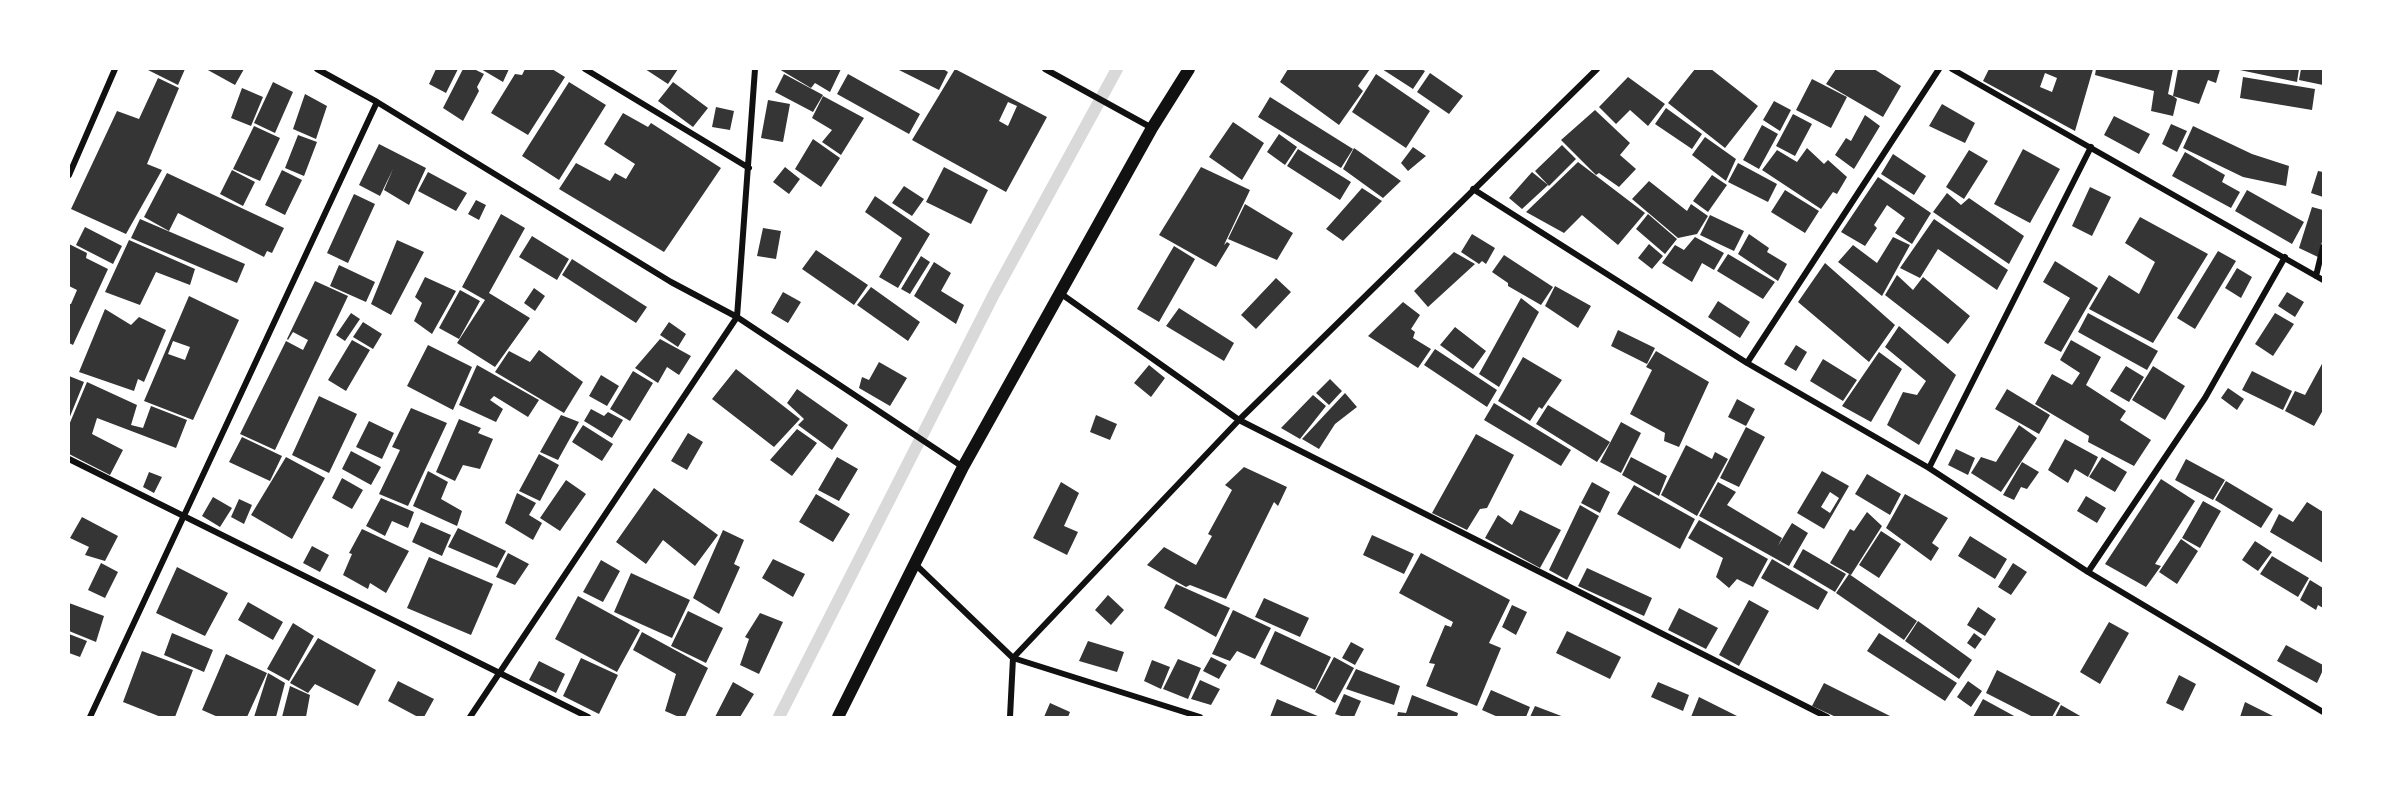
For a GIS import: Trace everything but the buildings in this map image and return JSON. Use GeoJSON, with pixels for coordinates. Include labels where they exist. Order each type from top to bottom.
{"type":"FeatureCollection","features":[{"type":"Feature","properties":{"kind":"main road"},"geometry":{"type":"LineString","coordinates":[[838,717],[963,467],[1152,128],[1189,69]]}},
{"type":"Feature","properties":{"kind":"street"},"geometry":{"type":"LineString","coordinates":[[69,175],[115,69]]}},
{"type":"Feature","properties":{"kind":"street"},"geometry":{"type":"LineString","coordinates":[[317,69],[377,102],[671,282],[737,316],[963,467]]}},
{"type":"Feature","properties":{"kind":"street"},"geometry":{"type":"LineString","coordinates":[[585,69],[749,168]]}},
{"type":"Feature","properties":{"kind":"street"},"geometry":{"type":"LineString","coordinates":[[470,717],[737,316],[755,69]]}},
{"type":"Feature","properties":{"kind":"street"},"geometry":{"type":"LineString","coordinates":[[1046,69],[1152,128]]}},
{"type":"Feature","properties":{"kind":"street"},"geometry":{"type":"LineString","coordinates":[[1010,717],[1012,658],[1239,420],[1597,69]]}},
{"type":"Feature","properties":{"kind":"street"},"geometry":{"type":"LineString","coordinates":[[1747,363],[1939,69]]}},
{"type":"Feature","properties":{"kind":"street"},"geometry":{"type":"LineString","coordinates":[[1952,69],[2323,280]]}},
{"type":"Feature","properties":{"kind":"street"},"geometry":{"type":"LineString","coordinates":[[90,717],[377,102]]}},
{"type":"Feature","properties":{"kind":"street"},"geometry":{"type":"LineString","coordinates":[[1929,468],[2091,147]]}},
{"type":"Feature","properties":{"kind":"street"},"geometry":{"type":"LineString","coordinates":[[1473,189],[1747,363],[1929,468],[2088,572],[2323,712]]}},
{"type":"Feature","properties":{"kind":"street"},"geometry":{"type":"LineString","coordinates":[[2316,276],[2323,247]]}},
{"type":"Feature","properties":{"kind":"street"},"geometry":{"type":"LineString","coordinates":[[2088,572],[2205,398],[2285,257]]}},
{"type":"Feature","properties":{"kind":"street"},"geometry":{"type":"LineString","coordinates":[[1060,292],[1239,420],[1827,717]]}},
{"type":"Feature","properties":{"kind":"street"},"geometry":{"type":"LineString","coordinates":[[69,459],[588,717]]}},
{"type":"Feature","properties":{"kind":"street"},"geometry":{"type":"LineString","coordinates":[[915,564],[1012,658],[1200,717]]}},
{"type":"Feature","properties":{"kind":"waterway"},"geometry":{"type":"LineString","coordinates":[[779,717],[994,294],[1117,69]]}}]}
